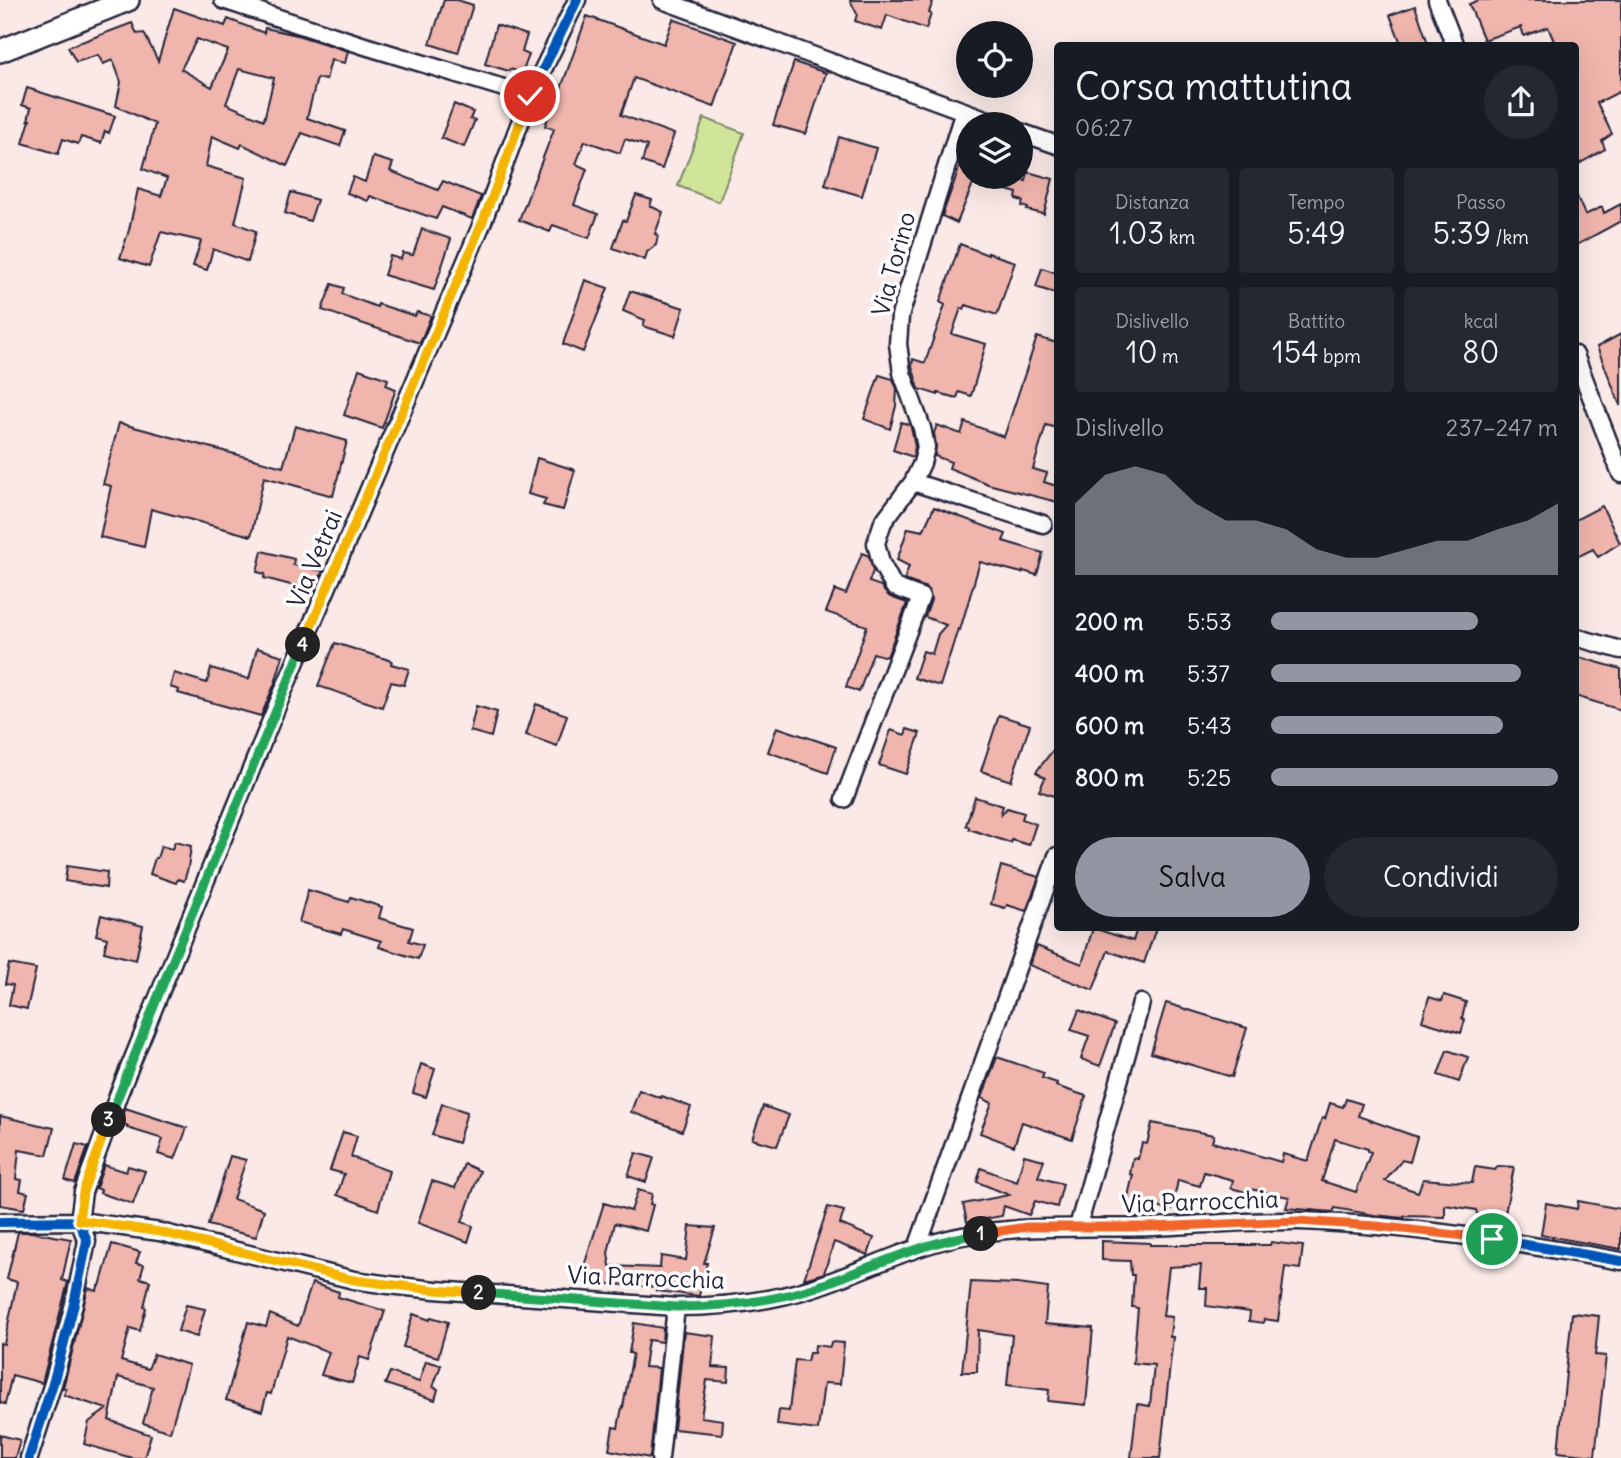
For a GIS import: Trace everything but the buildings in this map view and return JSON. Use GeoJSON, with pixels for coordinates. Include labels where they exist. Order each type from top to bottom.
{"type":"FeatureCollection","features":[{"type":"Feature","properties":{"kind":"main road"},"geometry":{"type":"LineString","coordinates":[[0,51],[128,0]]}},
{"type":"Feature","properties":{"kind":"street"},"geometry":{"type":"LineString","coordinates":[[223,0],[530,96]]}},
{"type":"Feature","properties":{"kind":"street","name":"Via Vetrai"},"geometry":{"type":"LineString","coordinates":[[79,1220],[83,1192],[156,1001],[277,706],[483,221],[530,96],[577,0]]}},
{"type":"Feature","properties":{"kind":"street"},"geometry":{"type":"LineString","coordinates":[[662,0],[964,111]]}},
{"type":"Feature","properties":{"kind":"street"},"geometry":{"type":"LineString","coordinates":[[1437,0],[1453,42]]}},
{"type":"Feature","properties":{"kind":"street","name":"Via Torino"},"geometry":{"type":"LineString","coordinates":[[844,799],[920,597],[894,587],[881,563],[876,543],[883,522],[912,482],[922,463],[926,447],[902,373],[898,344],[900,316],[964,111]]}},
{"type":"Feature","properties":{"kind":"street"},"geometry":{"type":"LineString","coordinates":[[1033,137],[1054,144]]}},
{"type":"Feature","properties":{"kind":"street"},"geometry":{"type":"LineString","coordinates":[[1579,365],[1621,474]]}},
{"type":"Feature","properties":{"kind":"street"},"geometry":{"type":"LineString","coordinates":[[912,482],[1043,524]]}},
{"type":"Feature","properties":{"kind":"street"},"geometry":{"type":"LineString","coordinates":[[1579,638],[1621,650]]}},
{"type":"Feature","properties":{"kind":"street"},"geometry":{"type":"LineString","coordinates":[[917,1248],[1054,864]]}},
{"type":"Feature","properties":{"kind":"street"},"geometry":{"type":"LineString","coordinates":[[1078,1227],[1141,1003]]}},
{"type":"Feature","properties":{"kind":"street"},"geometry":{"type":"LineString","coordinates":[[29,1458],[54,1380],[88,1241],[79,1220]]}},
{"type":"Feature","properties":{"kind":"street","name":"Via Parrocchia"},"geometry":{"type":"LineString","coordinates":[[0,1222],[79,1220],[160,1232],[354,1280],[389,1285],[676,1307],[708,1307],[766,1300],[811,1288],[917,1248],[961,1236],[1027,1227],[1150,1227],[1298,1221],[1376,1226],[1492,1239],[1621,1261]]}},
{"type":"Feature","properties":{"kind":"street"},"geometry":{"type":"LineString","coordinates":[[660,1458],[676,1307]]}},
{"type":"Feature","properties":{"kind":"green space"},"geometry":{"type":"Polygon","coordinates":[[[704,118],[744,133],[719,202],[678,186],[704,118]]]}},
{"type":"Feature","properties":{"kind":"cycle path"},"geometry":{"type":"LineString","coordinates":[[29,1458],[54,1380],[87,1241],[79,1221],[83,1192],[119,1093],[277,706],[483,221],[530,96],[577,0]]}},
{"type":"Feature","properties":{"kind":"cycle path"},"geometry":{"type":"LineString","coordinates":[[0,1222],[79,1221],[160,1232],[354,1280],[389,1285],[676,1307],[728,1305],[779,1297],[831,1282],[943,1240],[986,1232],[1033,1228],[1152,1227],[1282,1221],[1341,1223],[1461,1235],[1621,1261]]}},
{"type":"Feature","properties":{"kind":"route"},"geometry":{"type":"LineString","coordinates":[[530,96],[483,221],[277,706],[119,1093],[83,1192],[79,1220],[160,1232],[354,1280],[435,1290],[676,1307],[708,1307],[766,1300],[811,1288],[917,1248],[961,1236],[1027,1227],[1150,1227],[1298,1221],[1376,1226],[1492,1239]]}}]}
